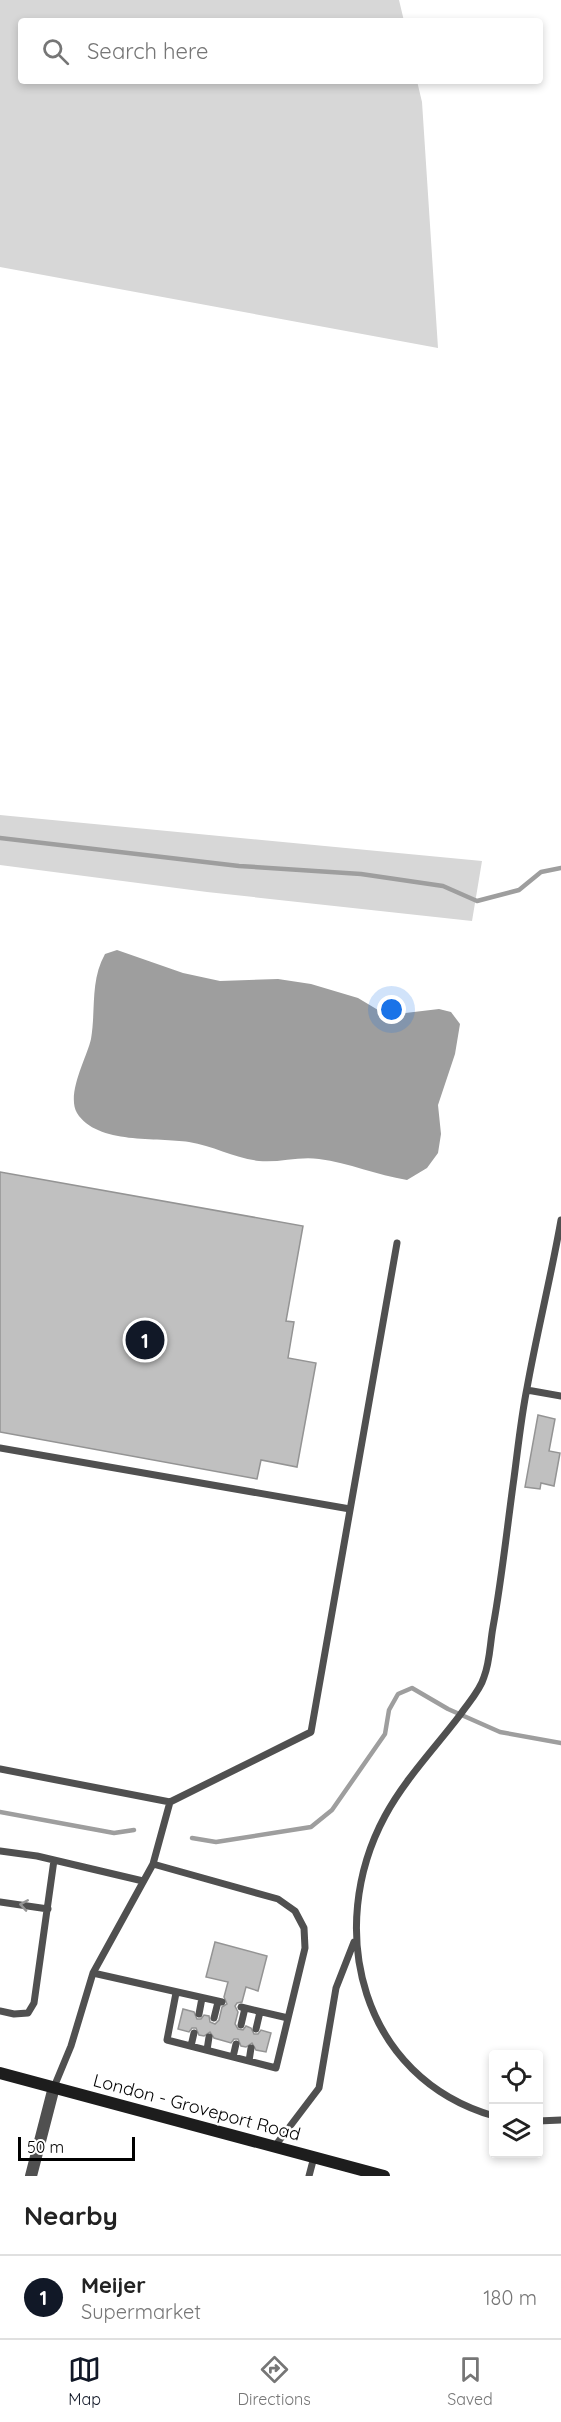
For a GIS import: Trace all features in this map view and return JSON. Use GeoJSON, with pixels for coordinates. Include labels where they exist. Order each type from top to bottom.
{"type":"FeatureCollection","features":[{"type":"Feature","properties":{"kind":"main road","name":"London - Groveport Road"},"geometry":{"type":"LineString","coordinates":[[0,2073],[384,2176]]}},
{"type":"Feature","properties":{"kind":"street"},"geometry":{"type":"LineString","coordinates":[[31,2176],[54,2087]]}},
{"type":"Feature","properties":{"kind":"lane"},"geometry":{"type":"LineString","coordinates":[[489,2114],[458,2103],[436,2089],[394,2048],[375,2016],[365,1990],[355,1940],[357,1908],[370,1848],[385,1815],[467,1705],[484,1677],[527,1390],[557,1260],[561,1220]]}},
{"type":"Feature","properties":{"kind":"lane"},"geometry":{"type":"LineString","coordinates":[[0,1769],[170,1802],[311,1732],[397,1244]]}},
{"type":"Feature","properties":{"kind":"lane"},"geometry":{"type":"LineString","coordinates":[[527,1390],[561,1396]]}},
{"type":"Feature","properties":{"kind":"lane"},"geometry":{"type":"LineString","coordinates":[[0,1448],[350,1509]]}},
{"type":"Feature","properties":{"kind":"lane"},"geometry":{"type":"LineString","coordinates":[[54,2087],[71,2046],[93,1973],[153,1864],[170,1802]]}},
{"type":"Feature","properties":{"kind":"lane"},"geometry":{"type":"LineString","coordinates":[[0,1851],[54,1860],[144,1881]]}},
{"type":"Feature","properties":{"kind":"lane"},"geometry":{"type":"LineString","coordinates":[[0,2011],[14,2014],[28,2013],[34,2002],[54,1860]]}},
{"type":"Feature","properties":{"kind":"lane"},"geometry":{"type":"LineString","coordinates":[[153,1864],[278,1899],[296,1911],[304,1928],[305,1948],[276,2068],[167,2040],[176,1992]]}},
{"type":"Feature","properties":{"kind":"lane"},"geometry":{"type":"LineString","coordinates":[[0,1902],[48,1909]]}},
{"type":"Feature","properties":{"kind":"lane"},"geometry":{"type":"LineString","coordinates":[[274,2146],[319,2088],[336,1988],[355,1940]]}},
{"type":"Feature","properties":{"kind":"lane"},"geometry":{"type":"LineString","coordinates":[[93,1973],[220,2002],[214,2018]]}},
{"type":"Feature","properties":{"kind":"lane"},"geometry":{"type":"LineString","coordinates":[[199,2014],[202,1998]]}},
{"type":"Feature","properties":{"kind":"lane"},"geometry":{"type":"LineString","coordinates":[[241,2025],[243,2008],[288,2018]]}},
{"type":"Feature","properties":{"kind":"lane"},"geometry":{"type":"LineString","coordinates":[[256,2029],[260,2012]]}},
{"type":"Feature","properties":{"kind":"lane"},"geometry":{"type":"LineString","coordinates":[[191,2046],[194,2033]]}},
{"type":"Feature","properties":{"kind":"lane"},"geometry":{"type":"LineString","coordinates":[[207,2050],[209,2037]]}},
{"type":"Feature","properties":{"kind":"lane"},"geometry":{"type":"LineString","coordinates":[[233,2057],[236,2044]]}},
{"type":"Feature","properties":{"kind":"lane"},"geometry":{"type":"LineString","coordinates":[[249,2061],[251,2048]]}},
{"type":"Feature","properties":{"kind":"lane"},"geometry":{"type":"LineString","coordinates":[[543,2121],[561,2120]]}},
{"type":"Feature","properties":{"kind":"lane"},"geometry":{"type":"LineString","coordinates":[[309,2176],[314,2157]]}},
{"type":"Feature","properties":{"kind":"shaded area"},"geometry":{"type":"Polygon","coordinates":[[[0,0],[399,0],[403,18],[18,18],[18,84],[418,84],[422,102],[438,348],[0,267],[0,0]]]}},
{"type":"Feature","properties":{"kind":"shaded area"},"geometry":{"type":"Polygon","coordinates":[[[0,815],[482,861],[472,921],[207,892],[0,865],[0,815]]]}},
{"type":"Feature","properties":{"kind":"shaded area"},"geometry":{"type":"Polygon","coordinates":[[[117,950],[183,973],[220,981],[278,979],[311,984],[358,998],[383,1013],[397,1014],[439,1009],[451,1012],[460,1024],[455,1054],[438,1105],[441,1134],[438,1153],[427,1168],[407,1180],[319,1159],[259,1161],[189,1142],[129,1138],[113,1135],[86,1123],[77,1113],[74,1096],[78,1076],[91,1039],[97,974],[105,954],[117,950]]]}},
{"type":"Feature","properties":{"kind":"building"},"geometry":{"type":"Polygon","coordinates":[[[0,1172],[303,1226],[286,1321],[294,1322],[288,1358],[316,1363],[297,1467],[261,1460],[257,1479],[0,1432],[0,1172]]]}},
{"type":"Feature","properties":{"kind":"building"},"geometry":{"type":"Polygon","coordinates":[[[538,1415],[555,1419],[549,1451],[560,1453],[554,1486],[541,1483],[540,1489],[525,1487],[538,1415]]]}},
{"type":"Feature","properties":{"kind":"building"},"geometry":{"type":"Polygon","coordinates":[[[215,1942],[267,1956],[258,1991],[246,1987],[242,2002],[235,2006],[238,2012],[235,2024],[238,2029],[243,2030],[246,2026],[251,2028],[254,2034],[258,2034],[261,2030],[271,2033],[266,2052],[256,2050],[252,2043],[246,2047],[241,2046],[238,2039],[234,2039],[231,2043],[214,2038],[210,2032],[204,2036],[199,2035],[196,2028],[192,2028],[189,2032],[178,2029],[183,2009],[194,2012],[197,2019],[201,2019],[204,2015],[209,2016],[210,2022],[215,2024],[219,2020],[222,2007],[227,2004],[224,1997],[228,1982],[206,1977],[215,1942]]]}},
{"type":"Feature","properties":{"kind":"waterway"},"geometry":{"type":"LineString","coordinates":[[0,838],[239,866],[361,874],[443,886],[477,901],[519,890],[541,872],[561,868]]}},
{"type":"Feature","properties":{"kind":"waterway"},"geometry":{"type":"LineString","coordinates":[[192,1838],[216,1842],[311,1827],[332,1810],[385,1734],[389,1710],[398,1694],[412,1688],[448,1709],[500,1732],[561,1743]]}},
{"type":"Feature","properties":{"kind":"waterway"},"geometry":{"type":"LineString","coordinates":[[0,1812],[114,1833],[134,1830]]}},
{"type":"Feature","properties":{"kind":"place","name":"Meijer"},"geometry":{"type":"Point","coordinates":[145,1340]}}]}
